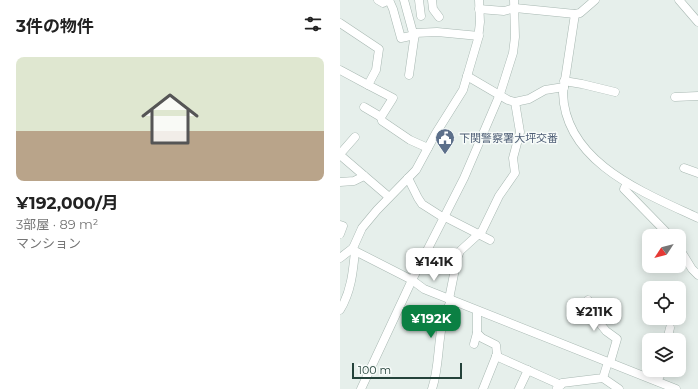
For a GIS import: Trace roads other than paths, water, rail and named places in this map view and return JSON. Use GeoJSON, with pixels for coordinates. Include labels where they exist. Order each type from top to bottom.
{"type":"FeatureCollection","features":[{"type":"Feature","properties":{"kind":"street"},"geometry":{"type":"LineString","coordinates":[[378,0],[383,3],[389,0],[401,38],[415,34],[437,32],[479,36]]}},
{"type":"Feature","properties":{"kind":"street"},"geometry":{"type":"LineString","coordinates":[[404,0],[413,34],[415,34],[409,76]]}},
{"type":"Feature","properties":{"kind":"street"},"geometry":{"type":"LineString","coordinates":[[418,0],[421,16]]}},
{"type":"Feature","properties":{"kind":"street"},"geometry":{"type":"LineString","coordinates":[[432,0],[433,8],[439,17]]}},
{"type":"Feature","properties":{"kind":"street"},"geometry":{"type":"LineString","coordinates":[[340,310],[350,288],[354,250],[362,228],[389,197],[416,170],[463,90],[479,36],[479,0]]}},
{"type":"Feature","properties":{"kind":"street"},"geometry":{"type":"LineString","coordinates":[[479,9],[504,11],[514,4],[575,14],[580,13],[595,0]]}},
{"type":"Feature","properties":{"kind":"street"},"geometry":{"type":"LineString","coordinates":[[679,0],[698,22]]}},
{"type":"Feature","properties":{"kind":"street"},"geometry":{"type":"LineString","coordinates":[[361,389],[412,280],[467,172],[500,94],[513,53],[515,37],[514,4]]}},
{"type":"Feature","properties":{"kind":"street"},"geometry":{"type":"LineString","coordinates":[[575,14],[564,84],[564,106],[570,126],[578,141],[614,175],[698,218]]}},
{"type":"Feature","properties":{"kind":"street"},"geometry":{"type":"LineString","coordinates":[[340,23],[379,48],[376,70],[368,85]]}},
{"type":"Feature","properties":{"kind":"street"},"geometry":{"type":"LineString","coordinates":[[340,70],[393,98],[381,117]]}},
{"type":"Feature","properties":{"kind":"street"},"geometry":{"type":"LineString","coordinates":[[467,76],[508,100],[515,102],[529,99],[548,89],[564,84],[582,84],[615,92]]}},
{"type":"Feature","properties":{"kind":"street"},"geometry":{"type":"LineString","coordinates":[[675,97],[698,96]]}},
{"type":"Feature","properties":{"kind":"street"},"geometry":{"type":"LineString","coordinates":[[432,389],[437,369],[444,316],[450,300],[454,266],[460,250],[482,231],[498,196],[515,173],[513,158],[520,132],[515,102]]}},
{"type":"Feature","properties":{"kind":"street"},"geometry":{"type":"LineString","coordinates":[[364,107],[381,117],[382,121],[410,140],[428,148]]}},
{"type":"Feature","properties":{"kind":"street"},"geometry":{"type":"LineString","coordinates":[[355,137],[340,154],[389,197]]}},
{"type":"Feature","properties":{"kind":"street"},"geometry":{"type":"LineString","coordinates":[[684,168],[698,173]]}},
{"type":"Feature","properties":{"kind":"street"},"geometry":{"type":"LineString","coordinates":[[340,182],[354,181],[364,176]]}},
{"type":"Feature","properties":{"kind":"street"},"geometry":{"type":"LineString","coordinates":[[408,178],[422,204],[490,240]]}},
{"type":"Feature","properties":{"kind":"street"},"geometry":{"type":"LineString","coordinates":[[627,183],[624,189],[663,229]]}},
{"type":"Feature","properties":{"kind":"street"},"geometry":{"type":"LineString","coordinates":[[340,225],[343,226],[340,234]]}},
{"type":"Feature","properties":{"kind":"street"},"geometry":{"type":"LineString","coordinates":[[340,258],[354,250]]}},
{"type":"Feature","properties":{"kind":"street"},"geometry":{"type":"LineString","coordinates":[[354,250],[412,280],[424,289],[676,389]]}},
{"type":"Feature","properties":{"kind":"street"},"geometry":{"type":"LineString","coordinates":[[426,252],[434,258],[454,266]]}},
{"type":"Feature","properties":{"kind":"street"},"geometry":{"type":"LineString","coordinates":[[686,259],[698,275]]}},
{"type":"Feature","properties":{"kind":"street"},"geometry":{"type":"LineString","coordinates":[[588,300],[594,316],[606,331],[617,339],[602,378]]}},
{"type":"Feature","properties":{"kind":"street"},"geometry":{"type":"LineString","coordinates":[[474,344],[477,333],[477,310]]}},
{"type":"Feature","properties":{"kind":"street"},"geometry":{"type":"LineString","coordinates":[[669,333],[670,328]]}},
{"type":"Feature","properties":{"kind":"street"},"geometry":{"type":"LineString","coordinates":[[477,333],[482,338],[496,345],[496,356],[483,389]]}},
{"type":"Feature","properties":{"kind":"street"},"geometry":{"type":"LineString","coordinates":[[496,356],[528,370],[559,387],[562,383],[602,378],[616,388]]}},
{"type":"Feature","properties":{"kind":"street"},"geometry":{"type":"LineString","coordinates":[[519,389],[528,370]]}},
{"type":"Feature","properties":{"kind":"street"},"geometry":{"type":"LineString","coordinates":[[657,381],[659,377]]}},
{"type":"Feature","properties":{"kind":"place","name":"下関警察署大坪交番"},"geometry":{"type":"Point","coordinates":[445,155]}}]}
